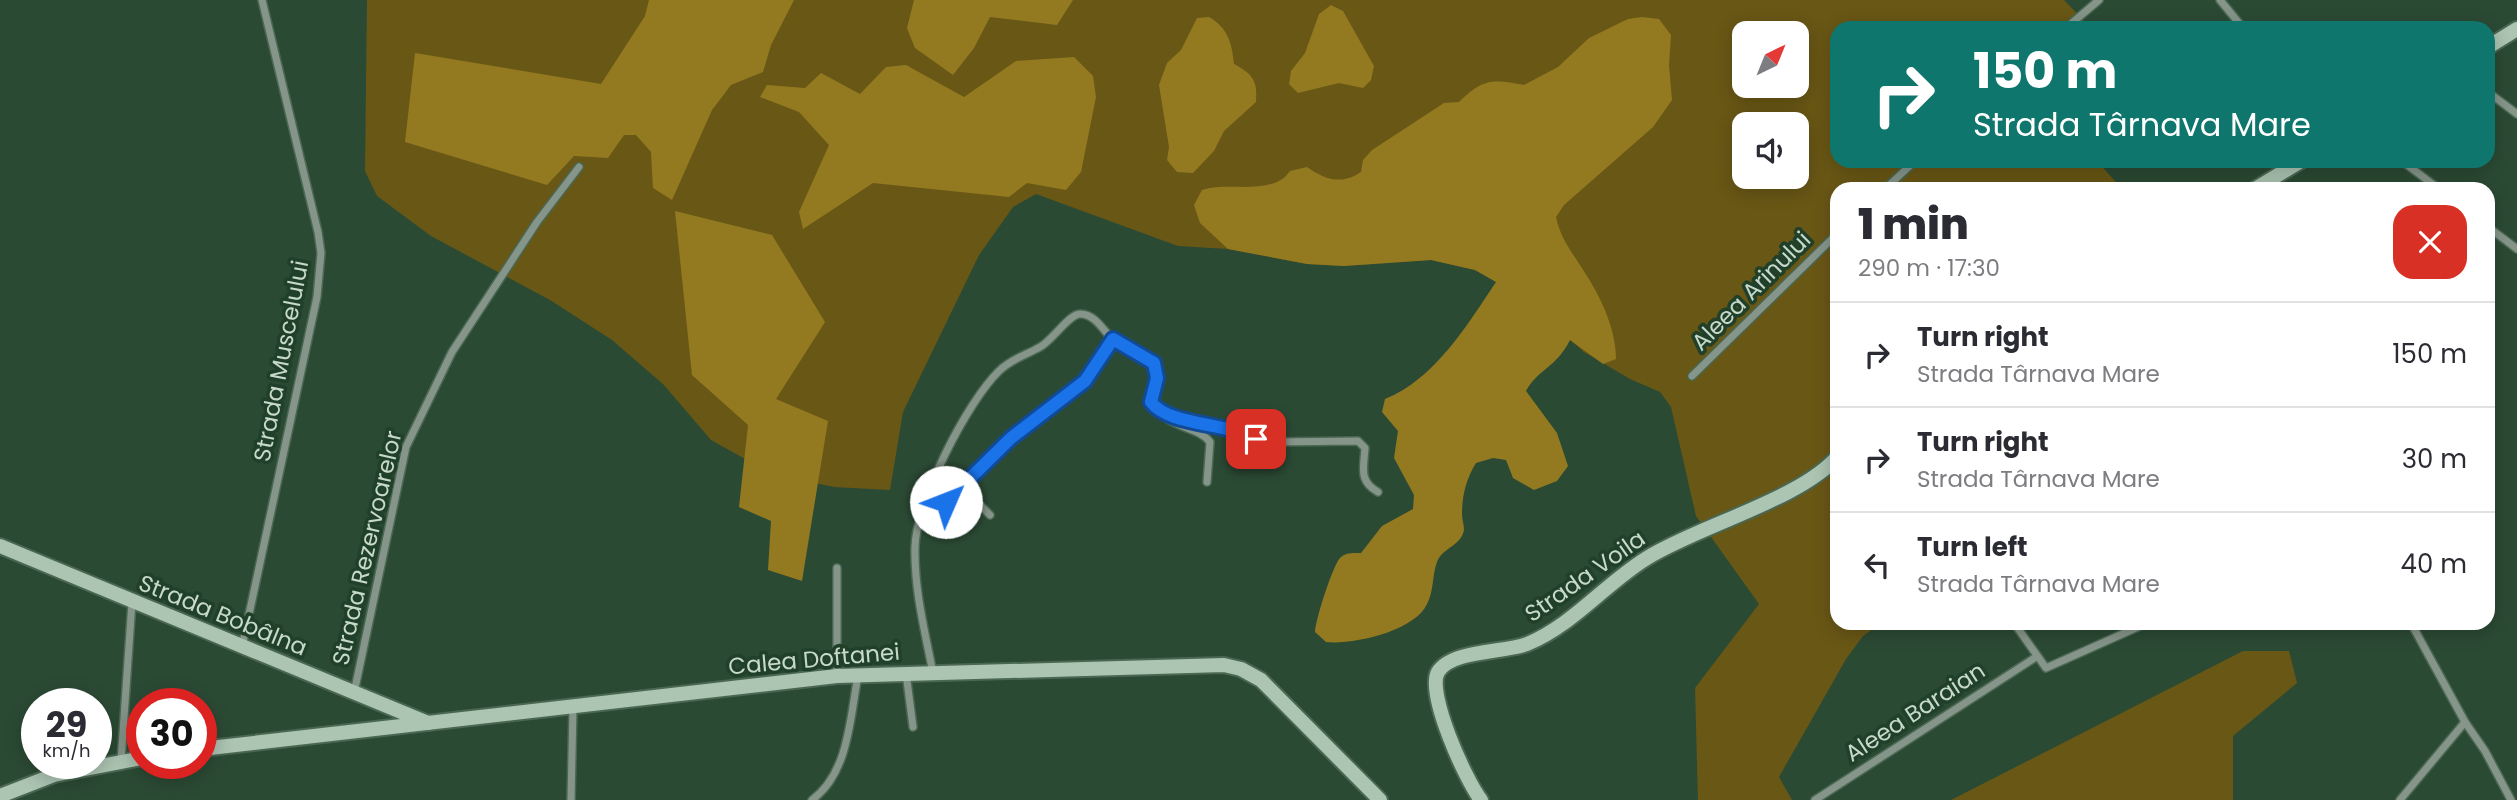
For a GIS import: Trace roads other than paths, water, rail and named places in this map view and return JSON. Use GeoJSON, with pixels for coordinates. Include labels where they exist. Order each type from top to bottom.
{"type":"FeatureCollection","features":[{"type":"Feature","properties":{"kind":"main road"},"geometry":{"type":"LineString","coordinates":[[2495,43],[2517,29]]}},
{"type":"Feature","properties":{"kind":"main road"},"geometry":{"type":"LineString","coordinates":[[2266,182],[2290,168]]}},
{"type":"Feature","properties":{"kind":"main road","name":"Strada Voila"},"geometry":{"type":"LineString","coordinates":[[1481,800],[1466,772],[1436,694],[1436,676],[1445,664],[1460,657],[1512,648],[1541,637],[1648,557],[1799,485],[1830,463]]}},
{"type":"Feature","properties":{"kind":"main road","name":"Strada Bobâlna"},"geometry":{"type":"LineString","coordinates":[[0,546],[430,724]]}},
{"type":"Feature","properties":{"kind":"main road","name":"Calea Doftanei"},"geometry":{"type":"LineString","coordinates":[[217,747],[859,674],[1215,665],[1241,669],[1275,694],[1380,800]]}},
{"type":"Feature","properties":{"kind":"main road"},"geometry":{"type":"LineString","coordinates":[[0,796],[54,775],[126,760]]}},
{"type":"Feature","properties":{"kind":"street","name":"Strada Muscelului"},"geometry":{"type":"LineString","coordinates":[[242,648],[317,298],[321,253],[262,0]]}},
{"type":"Feature","properties":{"kind":"street"},"geometry":{"type":"LineString","coordinates":[[2074,21],[2099,0]]}},
{"type":"Feature","properties":{"kind":"street"},"geometry":{"type":"LineString","coordinates":[[2220,0],[2238,21]]}},
{"type":"Feature","properties":{"kind":"street"},"geometry":{"type":"LineString","coordinates":[[2495,97],[2517,114]]}},
{"type":"Feature","properties":{"kind":"street","name":"Strada Rezervoarelor"},"geometry":{"type":"LineString","coordinates":[[354,693],[405,447],[452,352],[537,222],[579,167]]}},
{"type":"Feature","properties":{"kind":"street"},"geometry":{"type":"LineString","coordinates":[[1892,182],[1908,168]]}},
{"type":"Feature","properties":{"kind":"street"},"geometry":{"type":"LineString","coordinates":[[2411,168],[2429,182]]}},
{"type":"Feature","properties":{"kind":"street"},"geometry":{"type":"LineString","coordinates":[[2495,232],[2517,249]]}},
{"type":"Feature","properties":{"kind":"street","name":"Aleea Arinului"},"geometry":{"type":"LineString","coordinates":[[1692,376],[1830,241]]}},
{"type":"Feature","properties":{"kind":"street"},"geometry":{"type":"LineString","coordinates":[[933,673],[916,563],[919,523],[929,493],[967,415],[1001,369],[1049,342],[1072,315],[1091,317],[1113,339],[1154,363],[1157,378],[1151,402],[1172,423],[1205,435],[1210,442],[1207,482]]}},
{"type":"Feature","properties":{"kind":"street"},"geometry":{"type":"LineString","coordinates":[[919,523],[946,502],[1011,438],[1085,381],[1113,339]]}},
{"type":"Feature","properties":{"kind":"street"},"geometry":{"type":"LineString","coordinates":[[1160,413],[1234,428],[1264,442],[1358,441],[1364,448],[1363,477],[1370,487],[1378,492]]}},
{"type":"Feature","properties":{"kind":"street"},"geometry":{"type":"LineString","coordinates":[[946,502],[979,504],[990,515]]}},
{"type":"Feature","properties":{"kind":"street"},"geometry":{"type":"LineString","coordinates":[[836,568],[837,676]]}},
{"type":"Feature","properties":{"kind":"street"},"geometry":{"type":"LineString","coordinates":[[121,761],[132,602]]}},
{"type":"Feature","properties":{"kind":"street"},"geometry":{"type":"LineString","coordinates":[[2019,630],[2042,666],[2050,668],[2132,630]]}},
{"type":"Feature","properties":{"kind":"street"},"geometry":{"type":"LineString","coordinates":[[2415,630],[2465,722],[2486,751],[2511,800]]}},
{"type":"Feature","properties":{"kind":"street","name":"Aleea Baraian"},"geometry":{"type":"LineString","coordinates":[[1815,800],[2036,657]]}},
{"type":"Feature","properties":{"kind":"street"},"geometry":{"type":"LineString","coordinates":[[906,673],[913,727]]}},
{"type":"Feature","properties":{"kind":"street"},"geometry":{"type":"LineString","coordinates":[[812,800],[821,793],[840,762],[859,674]]}},
{"type":"Feature","properties":{"kind":"street"},"geometry":{"type":"LineString","coordinates":[[572,800],[573,708]]}},
{"type":"Feature","properties":{"kind":"street"},"geometry":{"type":"LineString","coordinates":[[2400,800],[2465,722]]}}]}
